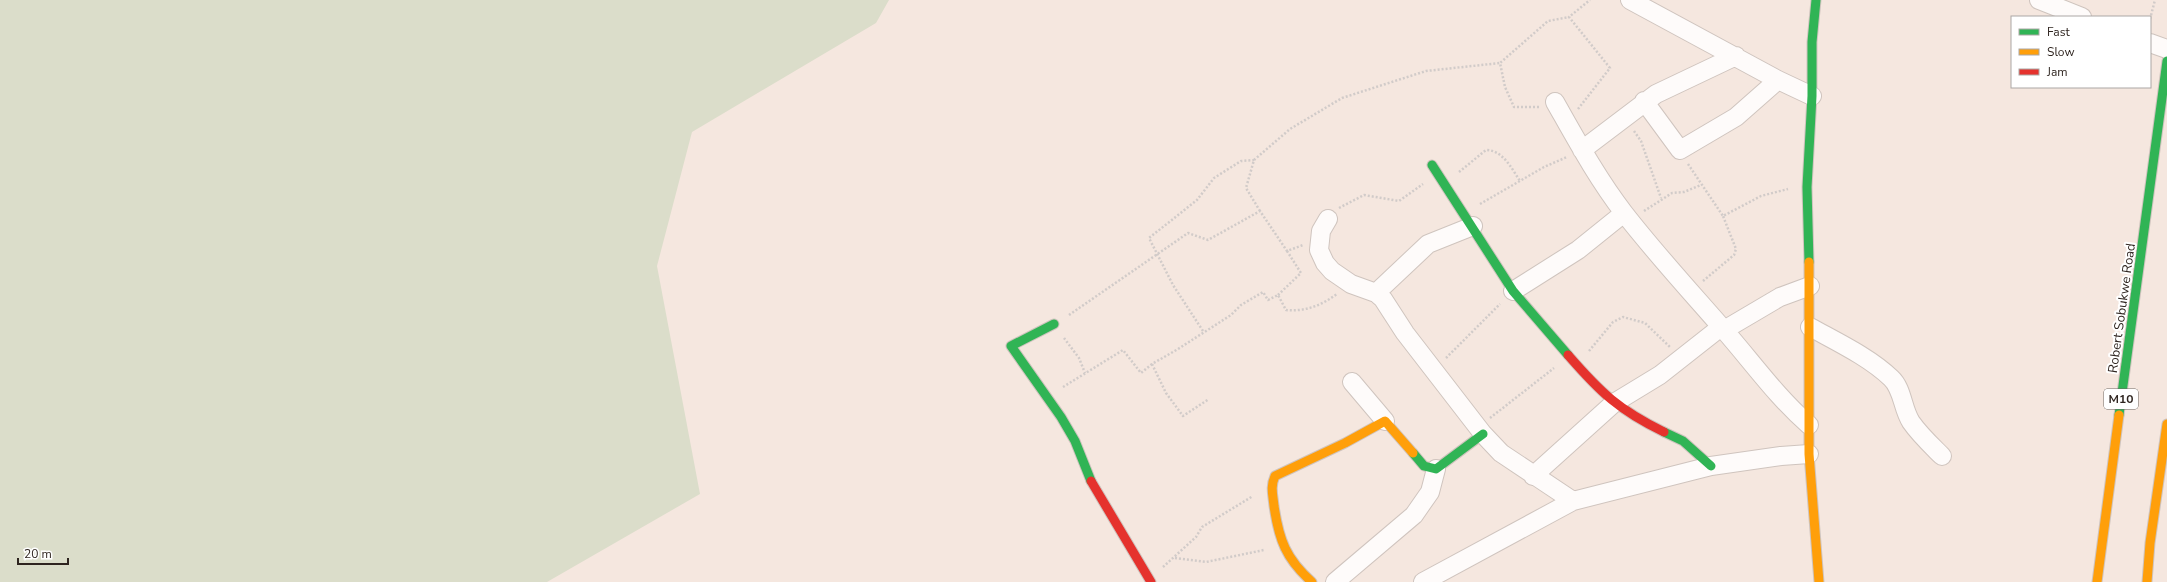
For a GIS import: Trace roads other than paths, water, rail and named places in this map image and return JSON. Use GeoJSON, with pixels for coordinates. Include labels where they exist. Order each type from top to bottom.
{"type":"FeatureCollection","features":[{"type":"Feature","properties":{"kind":"street"},"geometry":{"type":"LineString","coordinates":[[1630,0],[1778,80],[1812,96]]}},
{"type":"Feature","properties":{"kind":"street"},"geometry":{"type":"LineString","coordinates":[[1816,0],[1812,42],[1812,96],[1807,187],[1810,286],[1809,454],[1819,582]]}},
{"type":"Feature","properties":{"kind":"street"},"geometry":{"type":"LineString","coordinates":[[2039,0],[2079,16]]}},
{"type":"Feature","properties":{"kind":"street"},"geometry":{"type":"LineString","coordinates":[[2151,44],[2167,49]]}},
{"type":"Feature","properties":{"kind":"street"},"geometry":{"type":"LineString","coordinates":[[1582,150],[1644,101],[1689,77],[1736,56]]}},
{"type":"Feature","properties":{"kind":"street","name":"Robert Sobukwe Road"},"geometry":{"type":"LineString","coordinates":[[2097,582],[2167,61]]}},
{"type":"Feature","properties":{"kind":"street"},"geometry":{"type":"LineString","coordinates":[[1644,101],[1680,150],[1736,117],[1778,80]]}},
{"type":"Feature","properties":{"kind":"street"},"geometry":{"type":"LineString","coordinates":[[1555,102],[1582,150],[1628,217],[1722,328],[1764,381],[1786,405],[1809,425]]}},
{"type":"Feature","properties":{"kind":"street"},"geometry":{"type":"LineString","coordinates":[[1432,165],[1513,291],[1570,358],[1614,403],[1655,428],[1683,441],[1711,466]]}},
{"type":"Feature","properties":{"kind":"street"},"geometry":{"type":"LineString","coordinates":[[1513,291],[1628,217]]}},
{"type":"Feature","properties":{"kind":"street"},"geometry":{"type":"LineString","coordinates":[[1328,219],[1321,231],[1319,241],[1319,250],[1325,263],[1332,271],[1351,284],[1376,293],[1389,306],[1405,333],[1433,370],[1483,434],[1501,453],[1533,476],[1573,501]]}},
{"type":"Feature","properties":{"kind":"street"},"geometry":{"type":"LineString","coordinates":[[1376,293],[1428,244],[1468,220]]}},
{"type":"Feature","properties":{"kind":"street"},"geometry":{"type":"LineString","coordinates":[[1533,476],[1614,403],[1681,359],[1722,328],[1780,297],[1810,286]]}},
{"type":"Feature","properties":{"kind":"street"},"geometry":{"type":"LineString","coordinates":[[1054,324],[1011,346],[1075,440],[1092,483],[1150,580]]}},
{"type":"Feature","properties":{"kind":"street"},"geometry":{"type":"LineString","coordinates":[[1810,327],[1870,362],[1891,378],[1900,389],[1903,406],[1911,422],[1942,456]]}},
{"type":"Feature","properties":{"kind":"street"},"geometry":{"type":"LineString","coordinates":[[1352,382],[1424,466],[1436,469]]}},
{"type":"Feature","properties":{"kind":"street"},"geometry":{"type":"LineString","coordinates":[[1312,582],[1291,562],[1283,550],[1271,485],[1272,478],[1345,443],[1385,421]]}},
{"type":"Feature","properties":{"kind":"street"},"geometry":{"type":"LineString","coordinates":[[2147,582],[2150,543],[2167,424]]}},
{"type":"Feature","properties":{"kind":"street"},"geometry":{"type":"LineString","coordinates":[[1335,582],[1414,514],[1430,492],[1436,469],[1483,434]]}},
{"type":"Feature","properties":{"kind":"street"},"geometry":{"type":"LineString","coordinates":[[1423,582],[1573,501],[1711,466],[1781,456],[1809,454]]}}]}
